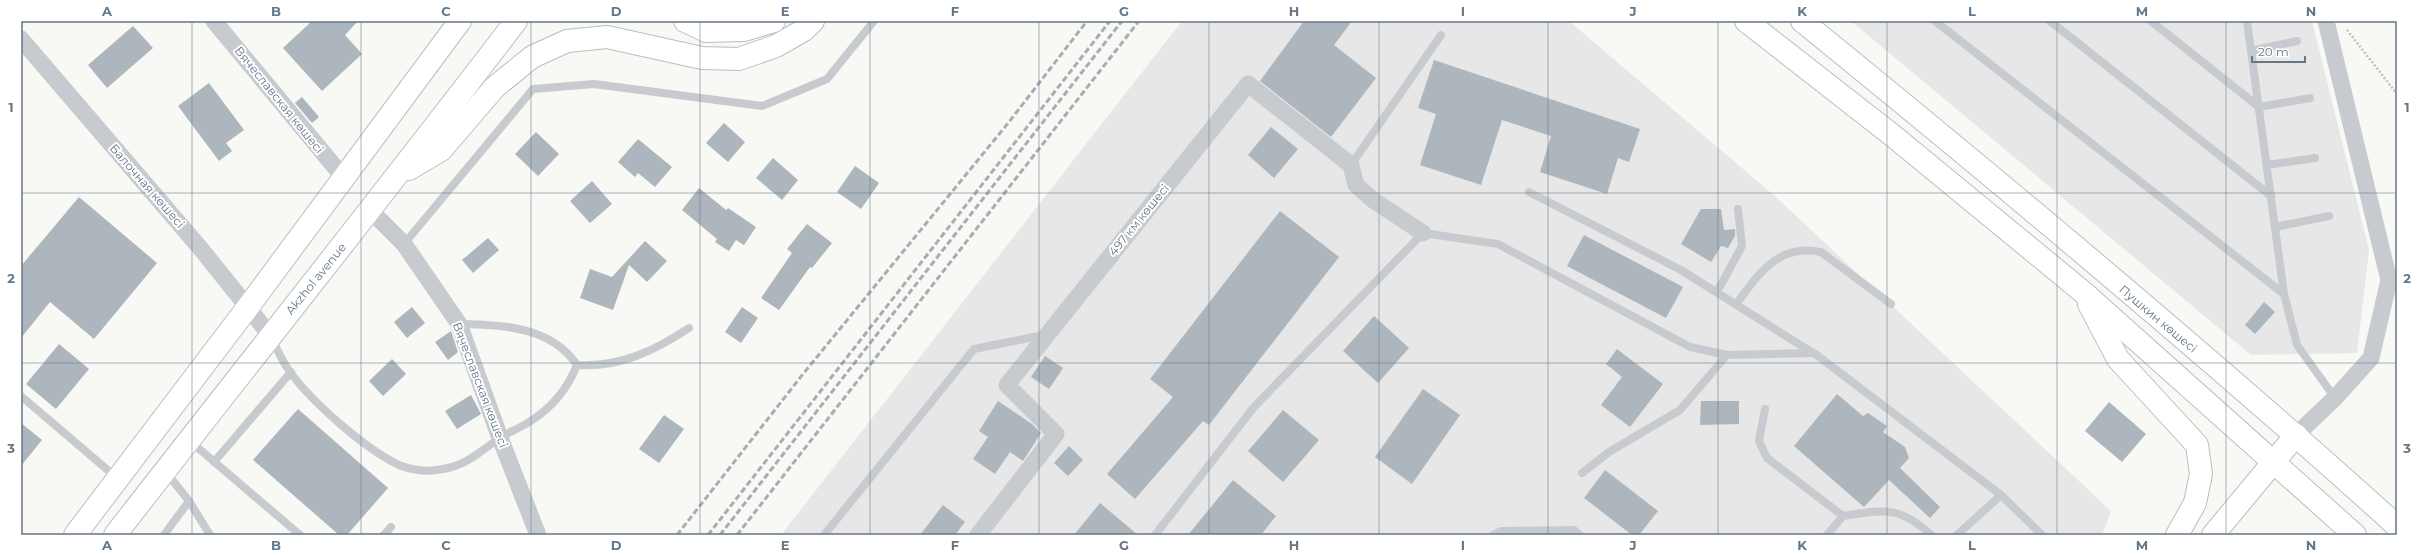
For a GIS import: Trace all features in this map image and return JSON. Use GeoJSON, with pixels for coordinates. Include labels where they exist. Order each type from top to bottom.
{"type":"FeatureCollection","features":[{"type":"Feature","properties":{"kind":"main road"},"geometry":{"type":"LineString","coordinates":[[405,94],[441,21]]}},
{"type":"Feature","properties":{"kind":"main road"},"geometry":{"type":"LineString","coordinates":[[75,535],[248,308],[460,21]]}},
{"type":"Feature","properties":{"kind":"main road","name":"Akzhol avenue"},"geometry":{"type":"LineString","coordinates":[[115,535],[270,335],[371,211],[516,21]]}},
{"type":"Feature","properties":{"kind":"main road"},"geometry":{"type":"LineString","coordinates":[[685,21],[706,31],[744,30],[774,21]]}},
{"type":"Feature","properties":{"kind":"main road"},"geometry":{"type":"LineString","coordinates":[[398,176],[441,150],[495,88],[532,57],[567,41],[607,37],[702,58],[739,59],[776,46],[804,30],[813,21]]}},
{"type":"Feature","properties":{"kind":"main road"},"geometry":{"type":"LineString","coordinates":[[1746,21],[1892,136],[2082,292],[2355,535]]}},
{"type":"Feature","properties":{"kind":"main road","name":"Пушкин көшесі"},"geometry":{"type":"LineString","coordinates":[[1802,21],[1917,114],[2296,435],[2397,526]]}},
{"type":"Feature","properties":{"kind":"main road"},"geometry":{"type":"LineString","coordinates":[[2082,292],[2118,359],[2197,445],[2201,474],[2194,503],[2177,535]]}},
{"type":"Feature","properties":{"kind":"main road"},"geometry":{"type":"LineString","coordinates":[[2213,535],[2296,435]]}},
{"type":"Feature","properties":{"kind":"street","name":"Вячеславская көшесі"},"geometry":{"type":"LineString","coordinates":[[214,21],[344,178]]}},
{"type":"Feature","properties":{"kind":"street"},"geometry":{"type":"LineString","coordinates":[[2296,435],[2335,398],[2371,358],[2388,280],[2326,21]]}},
{"type":"Feature","properties":{"kind":"street","name":"Балочная көшесі"},"geometry":{"type":"LineString","coordinates":[[21,39],[201,249],[270,335]]}},
{"type":"Feature","properties":{"kind":"street","name":"497 км көшесі"},"geometry":{"type":"LineString","coordinates":[[978,535],[1056,434],[1007,385],[1248,84],[1351,165]]}},
{"type":"Feature","properties":{"kind":"street"},"geometry":{"type":"LineString","coordinates":[[1351,165],[1356,186],[1373,200],[1423,233]]}},
{"type":"Feature","properties":{"kind":"street","name":"Вячеславская көшесі"},"geometry":{"type":"LineString","coordinates":[[371,211],[404,244],[459,324],[500,438],[538,535]]}},
{"type":"Feature","properties":{"kind":"lane"},"geometry":{"type":"LineString","coordinates":[[404,244],[533,89],[594,84],[762,106],[827,79],[874,21]]}},
{"type":"Feature","properties":{"kind":"lane"},"geometry":{"type":"LineString","coordinates":[[1935,21],[2284,294]]}},
{"type":"Feature","properties":{"kind":"lane"},"geometry":{"type":"LineString","coordinates":[[2050,21],[2271,196]]}},
{"type":"Feature","properties":{"kind":"lane"},"geometry":{"type":"LineString","coordinates":[[2151,21],[2259,107],[2310,98]]}},
{"type":"Feature","properties":{"kind":"lane"},"geometry":{"type":"LineString","coordinates":[[2247,21],[2284,294],[2297,345],[2335,398]]}},
{"type":"Feature","properties":{"kind":"lane"},"geometry":{"type":"LineString","coordinates":[[1351,165],[1441,36]]}},
{"type":"Feature","properties":{"kind":"lane"},"geometry":{"type":"LineString","coordinates":[[2251,51],[2297,41]]}},
{"type":"Feature","properties":{"kind":"lane"},"geometry":{"type":"LineString","coordinates":[[2266,165],[2315,158]]}},
{"type":"Feature","properties":{"kind":"lane"},"geometry":{"type":"LineString","coordinates":[[1529,192],[1682,270],[1814,353],[2001,496],[2042,535]]}},
{"type":"Feature","properties":{"kind":"lane"},"geometry":{"type":"LineString","coordinates":[[1717,292],[1742,246],[1738,209]]}},
{"type":"Feature","properties":{"kind":"lane"},"geometry":{"type":"LineString","coordinates":[[2275,227],[2329,216]]}},
{"type":"Feature","properties":{"kind":"lane"},"geometry":{"type":"LineString","coordinates":[[1155,535],[1254,407],[1423,233],[1498,244],[1690,347],[1728,355],[1814,353]]}},
{"type":"Feature","properties":{"kind":"lane"},"geometry":{"type":"LineString","coordinates":[[1736,304],[1765,267],[1784,255],[1808,250],[1821,252],[1892,304]]}},
{"type":"Feature","properties":{"kind":"lane"},"geometry":{"type":"LineString","coordinates":[[459,324],[489,325],[533,332],[568,352],[577,365],[596,367],[617,362],[664,344],[690,328]]}},
{"type":"Feature","properties":{"kind":"lane"},"geometry":{"type":"LineString","coordinates":[[270,335],[290,372],[351,432],[396,464],[416,469],[436,470],[463,463],[478,456],[500,438],[530,422],[550,406],[568,386],[577,365]]}},
{"type":"Feature","properties":{"kind":"lane"},"geometry":{"type":"LineString","coordinates":[[824,535],[974,349],[1047,335]]}},
{"type":"Feature","properties":{"kind":"lane"},"geometry":{"type":"LineString","coordinates":[[1582,472],[1609,452],[1680,410],[1728,355]]}},
{"type":"Feature","properties":{"kind":"lane"},"geometry":{"type":"LineString","coordinates":[[214,462],[290,372]]}},
{"type":"Feature","properties":{"kind":"lane"},"geometry":{"type":"LineString","coordinates":[[21,396],[118,478]]}},
{"type":"Feature","properties":{"kind":"lane"},"geometry":{"type":"LineString","coordinates":[[1765,409],[1759,441],[1767,458],[1843,516]]}},
{"type":"Feature","properties":{"kind":"lane"},"geometry":{"type":"LineString","coordinates":[[188,440],[300,535]]}},
{"type":"Feature","properties":{"kind":"lane"},"geometry":{"type":"LineString","coordinates":[[165,471],[189,501],[210,535]]}},
{"type":"Feature","properties":{"kind":"lane"},"geometry":{"type":"LineString","coordinates":[[1957,535],[2001,496]]}},
{"type":"Feature","properties":{"kind":"lane"},"geometry":{"type":"LineString","coordinates":[[164,535],[189,501]]}},
{"type":"Feature","properties":{"kind":"lane"},"geometry":{"type":"LineString","coordinates":[[1827,535],[1843,516],[1885,510],[1914,519],[1931,535]]}},
{"type":"Feature","properties":{"kind":"lane"},"geometry":{"type":"LineString","coordinates":[[384,535],[391,527]]}},
{"type":"Feature","properties":{"kind":"lane"},"geometry":{"type":"LineString","coordinates":[[1493,535],[1500,531],[1574,530],[1580,535]]}},
{"type":"Feature","properties":{"kind":"path"},"geometry":{"type":"LineString","coordinates":[[2345,27],[2397,94]]}},
{"type":"Feature","properties":{"kind":"shaded area"},"geometry":{"type":"Polygon","coordinates":[[[1182,21],[1569,21],[1777,198],[2111,511],[2102,535],[781,535],[1182,21]]]}},
{"type":"Feature","properties":{"kind":"shaded area"},"geometry":{"type":"Polygon","coordinates":[[[1851,21],[2312,21],[2369,250],[2357,353],[2251,355],[1851,21]]]}},
{"type":"Feature","properties":{"kind":"building"},"geometry":{"type":"Polygon","coordinates":[[[312,21],[358,21],[345,35],[362,54],[322,91],[283,48],[312,21]]]}},
{"type":"Feature","properties":{"kind":"building"},"geometry":{"type":"Polygon","coordinates":[[[1304,21],[1352,21],[1334,45],[1376,78],[1331,137],[1260,81],[1304,21]]]}},
{"type":"Feature","properties":{"kind":"building"},"geometry":{"type":"Polygon","coordinates":[[[133,26],[153,48],[107,88],[88,65],[133,26]]]}},
{"type":"Feature","properties":{"kind":"building"},"geometry":{"type":"Polygon","coordinates":[[[1434,60],[1640,129],[1629,162],[1618,158],[1607,194],[1540,172],[1551,136],[1502,120],[1481,185],[1420,165],[1436,114],[1418,108],[1434,60]]]}},
{"type":"Feature","properties":{"kind":"building"},"geometry":{"type":"Polygon","coordinates":[[[209,83],[244,130],[226,143],[232,151],[219,161],[178,106],[209,83]]]}},
{"type":"Feature","properties":{"kind":"building"},"geometry":{"type":"Polygon","coordinates":[[[302,97],[319,117],[312,123],[295,103],[302,97]]]}},
{"type":"Feature","properties":{"kind":"building"},"geometry":{"type":"Polygon","coordinates":[[[724,123],[745,142],[728,162],[706,143],[724,123]]]}},
{"type":"Feature","properties":{"kind":"building"},"geometry":{"type":"Polygon","coordinates":[[[1271,127],[1298,149],[1274,178],[1248,155],[1271,127]]]}},
{"type":"Feature","properties":{"kind":"building"},"geometry":{"type":"Polygon","coordinates":[[[536,132],[559,154],[538,176],[515,154],[536,132]]]}},
{"type":"Feature","properties":{"kind":"building"},"geometry":{"type":"Polygon","coordinates":[[[638,139],[672,167],[655,187],[638,173],[635,177],[618,162],[638,139]]]}},
{"type":"Feature","properties":{"kind":"building"},"geometry":{"type":"Polygon","coordinates":[[[773,158],[798,180],[782,200],[756,178],[773,158]]]}},
{"type":"Feature","properties":{"kind":"building"},"geometry":{"type":"Polygon","coordinates":[[[855,166],[879,183],[861,209],[837,192],[855,166]]]}},
{"type":"Feature","properties":{"kind":"building"},"geometry":{"type":"Polygon","coordinates":[[[592,181],[612,204],[590,223],[570,201],[592,181]]]}},
{"type":"Feature","properties":{"kind":"building"},"geometry":{"type":"Polygon","coordinates":[[[699,188],[726,210],[728,208],[756,227],[744,245],[736,240],[729,251],[715,242],[717,239],[682,210],[699,188]]]}},
{"type":"Feature","properties":{"kind":"building"},"geometry":{"type":"Polygon","coordinates":[[[79,197],[157,263],[94,339],[50,302],[21,338],[21,266],[79,197]]]}},
{"type":"Feature","properties":{"kind":"building"},"geometry":{"type":"Polygon","coordinates":[[[1701,209],[1721,209],[1724,230],[1735,229],[1735,236],[1728,248],[1721,246],[1711,262],[1681,244],[1701,209]]]}},
{"type":"Feature","properties":{"kind":"building"},"geometry":{"type":"Polygon","coordinates":[[[1280,211],[1339,257],[1209,425],[1203,421],[1135,499],[1107,474],[1173,397],[1150,379],[1280,211]]]}},
{"type":"Feature","properties":{"kind":"building"},"geometry":{"type":"Polygon","coordinates":[[[807,224],[832,243],[812,268],[810,267],[779,310],[761,298],[792,253],[787,249],[807,224]]]}},
{"type":"Feature","properties":{"kind":"building"},"geometry":{"type":"Polygon","coordinates":[[[1584,235],[1683,287],[1666,318],[1567,266],[1584,235]]]}},
{"type":"Feature","properties":{"kind":"building"},"geometry":{"type":"Polygon","coordinates":[[[488,238],[499,250],[473,273],[462,260],[488,238]]]}},
{"type":"Feature","properties":{"kind":"building"},"geometry":{"type":"Polygon","coordinates":[[[645,241],[667,261],[647,282],[629,265],[613,310],[580,298],[590,269],[612,277],[645,241]]]}},
{"type":"Feature","properties":{"kind":"building"},"geometry":{"type":"Polygon","coordinates":[[[2264,302],[2275,312],[2255,334],[2245,325],[2264,302]]]}},
{"type":"Feature","properties":{"kind":"building"},"geometry":{"type":"Polygon","coordinates":[[[412,307],[425,323],[407,338],[394,322],[412,307]]]}},
{"type":"Feature","properties":{"kind":"building"},"geometry":{"type":"Polygon","coordinates":[[[742,307],[758,318],[741,343],[725,332],[742,307]]]}},
{"type":"Feature","properties":{"kind":"building"},"geometry":{"type":"Polygon","coordinates":[[[1374,316],[1409,348],[1378,383],[1343,351],[1374,316]]]}},
{"type":"Feature","properties":{"kind":"building"},"geometry":{"type":"Polygon","coordinates":[[[451,331],[458,352],[448,360],[435,342],[451,331]]]}},
{"type":"Feature","properties":{"kind":"building"},"geometry":{"type":"Polygon","coordinates":[[[59,344],[89,369],[56,409],[26,384],[59,344]]]}},
{"type":"Feature","properties":{"kind":"building"},"geometry":{"type":"Polygon","coordinates":[[[1617,349],[1663,384],[1630,427],[1601,405],[1622,377],[1606,364],[1617,349]]]}},
{"type":"Feature","properties":{"kind":"building"},"geometry":{"type":"Polygon","coordinates":[[[1045,356],[1063,368],[1049,389],[1031,377],[1045,356]]]}},
{"type":"Feature","properties":{"kind":"building"},"geometry":{"type":"Polygon","coordinates":[[[392,359],[406,374],[383,396],[369,381],[392,359]]]}},
{"type":"Feature","properties":{"kind":"building"},"geometry":{"type":"Polygon","coordinates":[[[1423,389],[1460,415],[1412,484],[1375,457],[1423,389]]]}},
{"type":"Feature","properties":{"kind":"building"},"geometry":{"type":"Polygon","coordinates":[[[1837,394],[1863,416],[1868,413],[1887,426],[1883,432],[1905,447],[1909,458],[1900,468],[1940,507],[1930,518],[1889,480],[1864,507],[1794,446],[1837,394]]]}},
{"type":"Feature","properties":{"kind":"building"},"geometry":{"type":"Polygon","coordinates":[[[471,395],[481,414],[457,429],[445,411],[471,395]]]}},
{"type":"Feature","properties":{"kind":"building"},"geometry":{"type":"Polygon","coordinates":[[[998,401],[1032,424],[1041,433],[1023,461],[1010,452],[995,474],[973,459],[988,437],[979,431],[998,401]]]}},
{"type":"Feature","properties":{"kind":"building"},"geometry":{"type":"Polygon","coordinates":[[[1701,401],[1739,401],[1739,424],[1700,425],[1701,401]]]}},
{"type":"Feature","properties":{"kind":"building"},"geometry":{"type":"Polygon","coordinates":[[[2109,402],[2146,434],[2122,462],[2085,431],[2109,402]]]}},
{"type":"Feature","properties":{"kind":"building"},"geometry":{"type":"Polygon","coordinates":[[[298,409],[388,488],[347,535],[339,535],[253,460],[298,409]]]}},
{"type":"Feature","properties":{"kind":"building"},"geometry":{"type":"Polygon","coordinates":[[[1283,410],[1319,440],[1283,482],[1248,451],[1283,410]]]}},
{"type":"Feature","properties":{"kind":"building"},"geometry":{"type":"Polygon","coordinates":[[[664,415],[684,429],[659,463],[639,449],[664,415]]]}},
{"type":"Feature","properties":{"kind":"building"},"geometry":{"type":"Polygon","coordinates":[[[21,423],[42,440],[21,466],[21,423]]]}},
{"type":"Feature","properties":{"kind":"building"},"geometry":{"type":"Polygon","coordinates":[[[1069,446],[1083,460],[1068,476],[1054,463],[1069,446]]]}},
{"type":"Feature","properties":{"kind":"building"},"geometry":{"type":"Polygon","coordinates":[[[1605,470],[1658,511],[1639,535],[1632,535],[1584,498],[1605,470]]]}},
{"type":"Feature","properties":{"kind":"building"},"geometry":{"type":"Polygon","coordinates":[[[1233,480],[1276,516],[1261,535],[1188,535],[1233,480]]]}},
{"type":"Feature","properties":{"kind":"building"},"geometry":{"type":"Polygon","coordinates":[[[1100,503],[1113,514],[1138,535],[1074,535],[1100,503]]]}},
{"type":"Feature","properties":{"kind":"building"},"geometry":{"type":"Polygon","coordinates":[[[943,505],[965,522],[955,535],[920,535],[943,505]]]}},
{"type":"Feature","properties":{"kind":"railway"},"geometry":{"type":"LineString","coordinates":[[677,535],[803,374],[1009,122],[1087,21]]}},
{"type":"Feature","properties":{"kind":"railway"},"geometry":{"type":"LineString","coordinates":[[708,535],[1110,21]]}},
{"type":"Feature","properties":{"kind":"railway"},"geometry":{"type":"LineString","coordinates":[[720,535],[1122,21]]}},
{"type":"Feature","properties":{"kind":"railway"},"geometry":{"type":"LineString","coordinates":[[737,535],[1139,21]]}}]}
